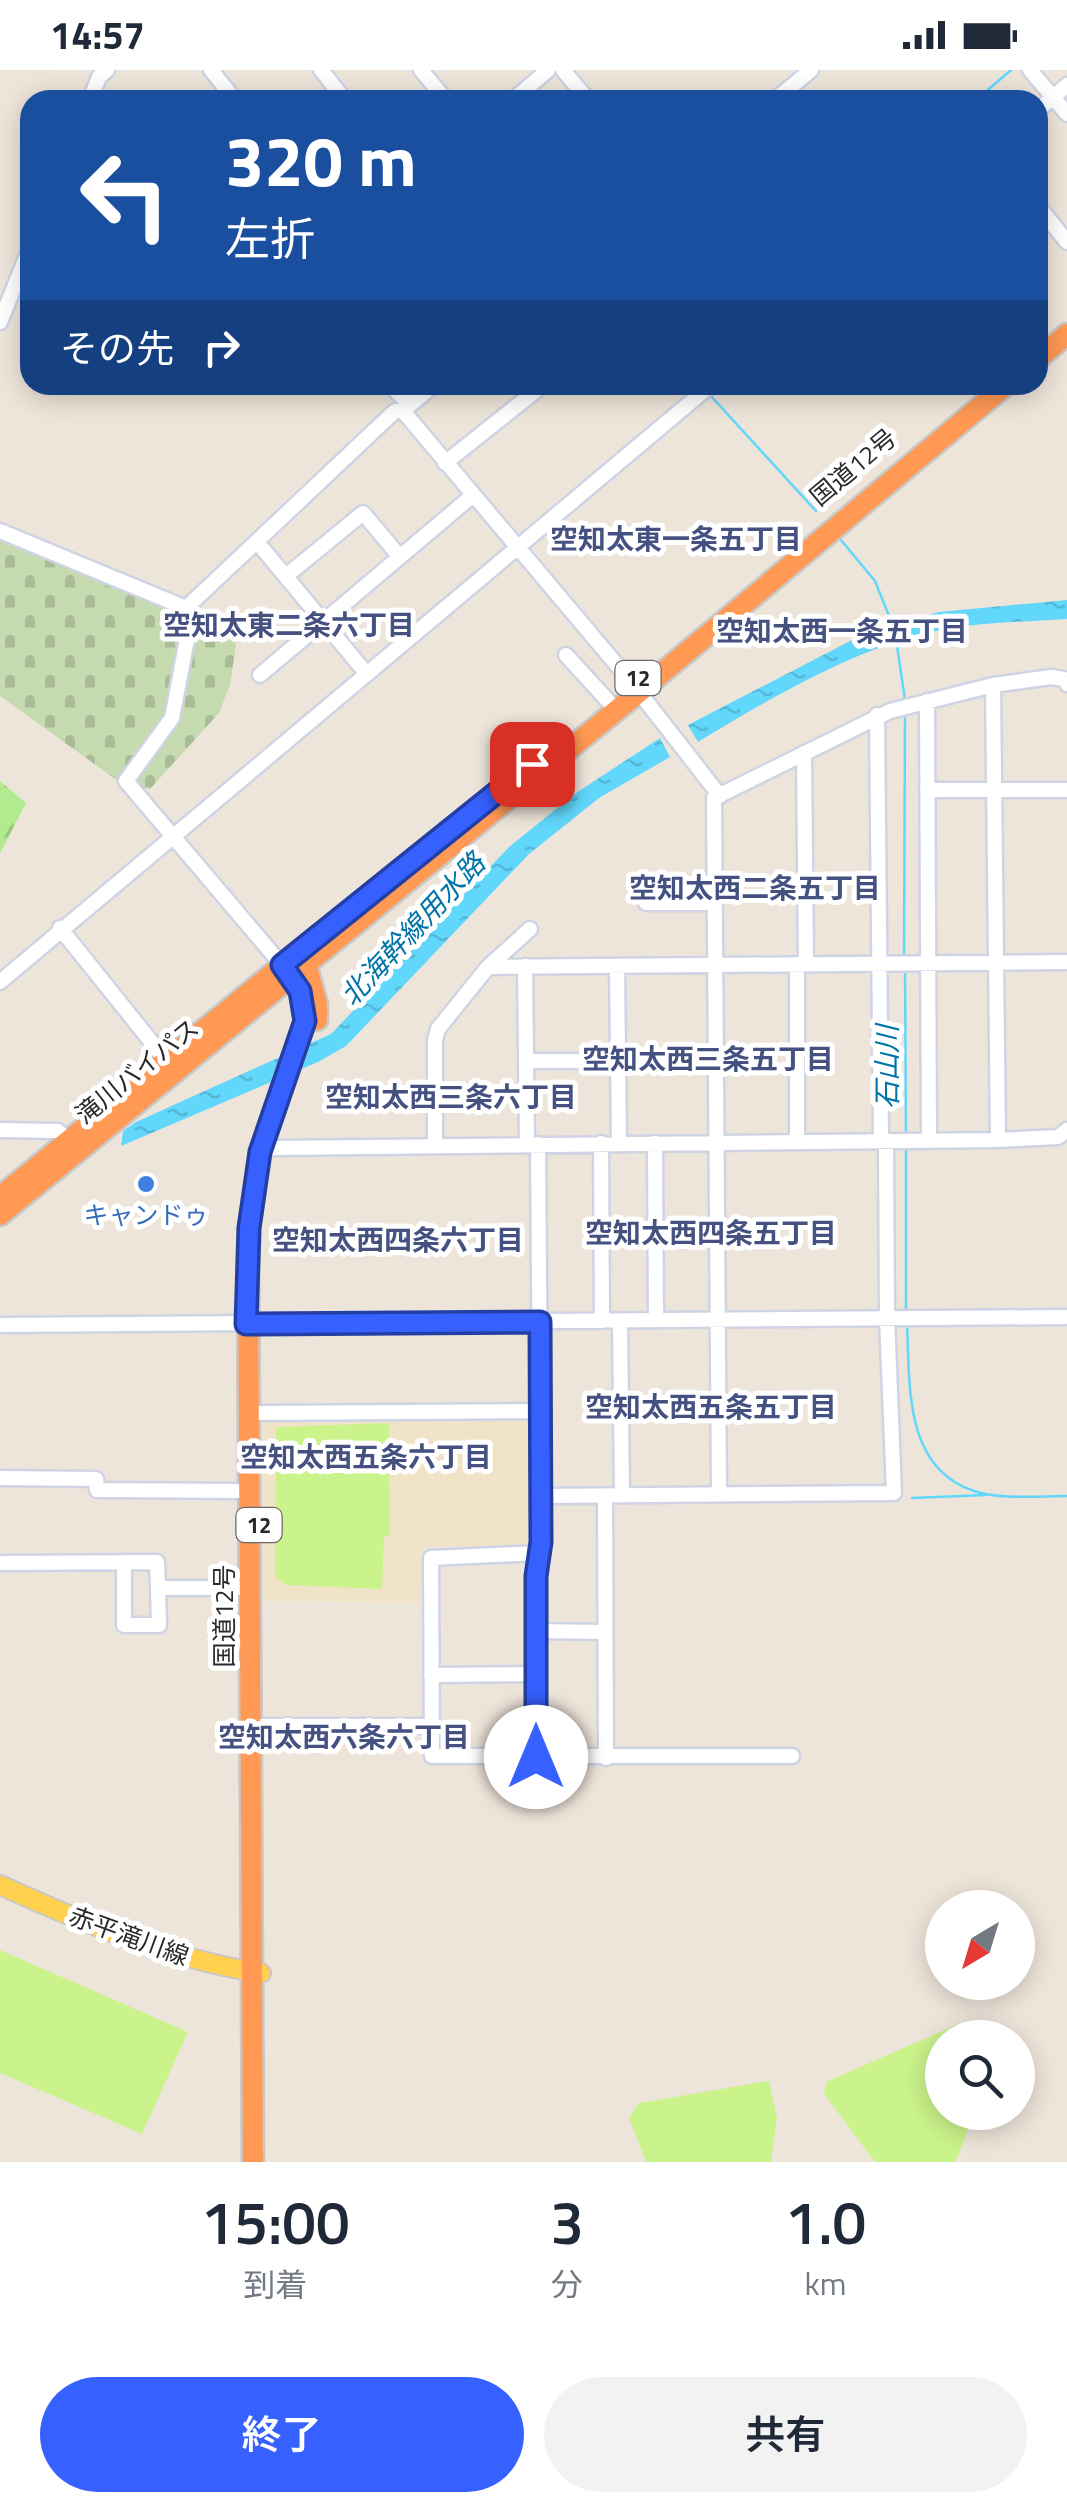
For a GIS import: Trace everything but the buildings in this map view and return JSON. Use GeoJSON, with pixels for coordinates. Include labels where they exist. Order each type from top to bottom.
{"type":"FeatureCollection","features":[{"type":"Feature","properties":{"kind":"highway"},"geometry":{"type":"LineString","coordinates":[[1048,336],[1067,320]]}},
{"type":"Feature","properties":{"kind":"highway","name":"国道12号"},"geometry":{"type":"LineString","coordinates":[[293,968],[608,702],[635,688],[978,395]]}},
{"type":"Feature","properties":{"kind":"highway","name":"国道12号"},"geometry":{"type":"LineString","coordinates":[[293,968],[994,395]]}},
{"type":"Feature","properties":{"kind":"highway","name":"国道12号"},"geometry":{"type":"LineString","coordinates":[[253,2162],[260,1726],[259,1413],[249,1228],[260,1152],[306,1033],[317,1020],[318,1004],[293,968]]}},
{"type":"Feature","properties":{"kind":"highway","name":"滝川バイパス"},"geometry":{"type":"LineString","coordinates":[[0,1215],[171,1066],[293,968]]}},
{"type":"Feature","properties":{"kind":"highway","name":"滝川バイパス"},"geometry":{"type":"LineString","coordinates":[[0,1197],[171,1066]]}},
{"type":"Feature","properties":{"kind":"highway","name":"国道12号"},"geometry":{"type":"LineString","coordinates":[[262,2162],[249,1588],[252,1324],[259,1227],[286,1084]]}},
{"type":"Feature","properties":{"kind":"main road","name":"赤平滝川線"},"geometry":{"type":"LineString","coordinates":[[0,1885],[148,1945],[256,1982]]}},
{"type":"Feature","properties":{"kind":"street"},"geometry":{"type":"LineString","coordinates":[[210,70],[227,90]]}},
{"type":"Feature","properties":{"kind":"street"},"geometry":{"type":"LineString","coordinates":[[321,70],[336,90]]}},
{"type":"Feature","properties":{"kind":"street"},"geometry":{"type":"LineString","coordinates":[[426,76],[446,70]]}},
{"type":"Feature","properties":{"kind":"street"},"geometry":{"type":"LineString","coordinates":[[524,90],[548,70]]}},
{"type":"Feature","properties":{"kind":"street"},"geometry":{"type":"LineString","coordinates":[[563,70],[580,90]]}},
{"type":"Feature","properties":{"kind":"street"},"geometry":{"type":"LineString","coordinates":[[787,90],[811,70]]}},
{"type":"Feature","properties":{"kind":"street"},"geometry":{"type":"LineString","coordinates":[[1030,70],[1046,90]]}},
{"type":"Feature","properties":{"kind":"street"},"geometry":{"type":"LineString","coordinates":[[1048,101],[1067,85]]}},
{"type":"Feature","properties":{"kind":"street"},"geometry":{"type":"LineString","coordinates":[[1048,92],[1067,114]]}},
{"type":"Feature","properties":{"kind":"street"},"geometry":{"type":"LineString","coordinates":[[1048,218],[1067,242]]}},
{"type":"Feature","properties":{"kind":"street"},"geometry":{"type":"LineString","coordinates":[[0,322],[20,281]]}},
{"type":"Feature","properties":{"kind":"street"},"geometry":{"type":"LineString","coordinates":[[397,395],[444,463],[635,688],[720,796]]}},
{"type":"Feature","properties":{"kind":"street"},"geometry":{"type":"LineString","coordinates":[[186,608],[394,411],[406,408],[422,395]]}},
{"type":"Feature","properties":{"kind":"street"},"geometry":{"type":"LineString","coordinates":[[444,463],[530,395]]}},
{"type":"Feature","properties":{"kind":"street"},"geometry":{"type":"LineString","coordinates":[[0,982],[700,395]]}},
{"type":"Feature","properties":{"kind":"street"},"geometry":{"type":"LineString","coordinates":[[260,674],[472,496]]}},
{"type":"Feature","properties":{"kind":"street"},"geometry":{"type":"LineString","coordinates":[[286,576],[363,514],[400,557]]}},
{"type":"Feature","properties":{"kind":"street"},"geometry":{"type":"LineString","coordinates":[[0,530],[186,608]]}},
{"type":"Feature","properties":{"kind":"street"},"geometry":{"type":"LineString","coordinates":[[257,542],[366,673]]}},
{"type":"Feature","properties":{"kind":"street"},"geometry":{"type":"LineString","coordinates":[[186,608],[189,629],[172,718],[126,781],[293,968]]}},
{"type":"Feature","properties":{"kind":"street"},"geometry":{"type":"LineString","coordinates":[[566,655],[608,702]]}},
{"type":"Feature","properties":{"kind":"street"},"geometry":{"type":"LineString","coordinates":[[720,1493],[714,798],[884,713],[993,685],[1052,677],[1064,679],[1067,684]]}},
{"type":"Feature","properties":{"kind":"street"},"geometry":{"type":"LineString","coordinates":[[993,685],[998,1140]]}},
{"type":"Feature","properties":{"kind":"street"},"geometry":{"type":"LineString","coordinates":[[920,702],[927,790],[921,963],[922,1140]]}},
{"type":"Feature","properties":{"kind":"street"},"geometry":{"type":"LineString","coordinates":[[541,1496],[894,1493],[884,713]]}},
{"type":"Feature","properties":{"kind":"street"},"geometry":{"type":"LineString","coordinates":[[797,1141],[804,753]]}},
{"type":"Feature","properties":{"kind":"street"},"geometry":{"type":"LineString","coordinates":[[927,790],[1067,790]]}},
{"type":"Feature","properties":{"kind":"street"},"geometry":{"type":"LineString","coordinates":[[646,903],[714,903]]}},
{"type":"Feature","properties":{"kind":"street"},"geometry":{"type":"LineString","coordinates":[[60,928],[171,1066]]}},
{"type":"Feature","properties":{"kind":"street"},"geometry":{"type":"LineString","coordinates":[[435,1145],[438,1030],[488,967],[530,929]]}},
{"type":"Feature","properties":{"kind":"street"},"geometry":{"type":"LineString","coordinates":[[488,967],[1067,962]]}},
{"type":"Feature","properties":{"kind":"street"},"geometry":{"type":"LineString","coordinates":[[525,966],[526,1061],[540,1322],[536,1757]]}},
{"type":"Feature","properties":{"kind":"street"},"geometry":{"type":"LineString","coordinates":[[617,966],[619,1143]]}},
{"type":"Feature","properties":{"kind":"street"},"geometry":{"type":"LineString","coordinates":[[526,1061],[716,1061]]}},
{"type":"Feature","properties":{"kind":"street"},"geometry":{"type":"LineString","coordinates":[[0,1130],[58,1131],[70,1140]]}},
{"type":"Feature","properties":{"kind":"street"},"geometry":{"type":"LineString","coordinates":[[272,1148],[998,1140],[1058,1137],[1067,1130]]}},
{"type":"Feature","properties":{"kind":"street"},"geometry":{"type":"LineString","coordinates":[[655,1143],[656,1320]]}},
{"type":"Feature","properties":{"kind":"street"},"geometry":{"type":"LineString","coordinates":[[601,1144],[602,1321]]}},
{"type":"Feature","properties":{"kind":"street"},"geometry":{"type":"LineString","coordinates":[[0,1325],[1067,1317]]}},
{"type":"Feature","properties":{"kind":"street"},"geometry":{"type":"LineString","coordinates":[[620,1320],[622,1494]]}},
{"type":"Feature","properties":{"kind":"street"},"geometry":{"type":"LineString","coordinates":[[259,1413],[540,1411]]}},
{"type":"Feature","properties":{"kind":"street"},"geometry":{"type":"LineString","coordinates":[[0,1478],[96,1479],[97,1490],[249,1491]]}},
{"type":"Feature","properties":{"kind":"street"},"geometry":{"type":"LineString","coordinates":[[604,1496],[606,1758]]}},
{"type":"Feature","properties":{"kind":"street"},"geometry":{"type":"LineString","coordinates":[[538,1554],[431,1558],[432,1756],[792,1756]]}},
{"type":"Feature","properties":{"kind":"street"},"geometry":{"type":"LineString","coordinates":[[0,1563],[124,1562],[157,1562],[158,1625],[124,1625],[124,1562]]}},
{"type":"Feature","properties":{"kind":"street"},"geometry":{"type":"LineString","coordinates":[[158,1588],[249,1588]]}},
{"type":"Feature","properties":{"kind":"street"},"geometry":{"type":"LineString","coordinates":[[536,1631],[605,1632]]}},
{"type":"Feature","properties":{"kind":"street"},"geometry":{"type":"LineString","coordinates":[[431,1675],[536,1674]]}},
{"type":"Feature","properties":{"kind":"street"},"geometry":{"type":"LineString","coordinates":[[260,1726],[432,1726]]}},
{"type":"Feature","properties":{"kind":"shaded area"},"geometry":{"type":"Polygon","coordinates":[[[528,1419],[528,1546],[421,1546],[420,1603],[265,1601],[263,1421],[528,1419]]]}},
{"type":"Feature","properties":{"kind":"green space"},"geometry":{"type":"Polygon","coordinates":[[[0,541],[237,638],[230,685],[219,713],[150,789],[118,781],[0,696],[0,541]]]}},
{"type":"Feature","properties":{"kind":"green space"},"geometry":{"type":"Polygon","coordinates":[[[0,781],[26,803],[0,853],[0,781]]]}},
{"type":"Feature","properties":{"kind":"green space"},"geometry":{"type":"Polygon","coordinates":[[[389,1423],[390,1536],[384,1536],[382,1589],[287,1585],[275,1577],[276,1427],[389,1423]]]}},
{"type":"Feature","properties":{"kind":"green space"},"geometry":{"type":"Polygon","coordinates":[[[0,1950],[188,2032],[142,2134],[0,2073],[0,1950]]]}},
{"type":"Feature","properties":{"kind":"green space"},"geometry":{"type":"Polygon","coordinates":[[[925,2039],[925,2130],[968,2130],[958,2156],[954,2162],[875,2162],[824,2094],[826,2082],[925,2039]]]}},
{"type":"Feature","properties":{"kind":"green space"},"geometry":{"type":"Polygon","coordinates":[[[769,2081],[777,2118],[771,2162],[646,2162],[629,2118],[639,2103],[769,2081]]]}},
{"type":"Feature","properties":{"kind":"water"},"geometry":{"type":"Polygon","coordinates":[[[1067,600],[1067,619],[952,628],[875,649],[783,693],[698,742],[688,725],[877,627],[939,612],[1067,600]]]}},
{"type":"Feature","properties":{"kind":"water"},"geometry":{"type":"Polygon","coordinates":[[[660,738],[670,757],[599,798],[529,854],[346,1046],[318,1062],[121,1146],[123,1131],[136,1122],[331,1034],[509,847],[576,793],[660,738]]]}},
{"type":"Feature","properties":{"kind":"waterway","name":"石山川"},"geometry":{"type":"LineString","coordinates":[[988,90],[1011,70]]}},
{"type":"Feature","properties":{"kind":"waterway","name":"石山川"},"geometry":{"type":"LineString","coordinates":[[711,396],[816,511]]}},
{"type":"Feature","properties":{"kind":"waterway","name":"石山川"},"geometry":{"type":"LineString","coordinates":[[841,540],[875,581],[893,626]]}},
{"type":"Feature","properties":{"kind":"waterway","name":"石山川"},"geometry":{"type":"LineString","coordinates":[[896,639],[905,700]]}},
{"type":"Feature","properties":{"kind":"waterway","name":"石山川"},"geometry":{"type":"LineString","coordinates":[[904,955],[905,713]]}},
{"type":"Feature","properties":{"kind":"waterway","name":"石山川"},"geometry":{"type":"LineString","coordinates":[[905,968],[906,1135]]}},
{"type":"Feature","properties":{"kind":"waterway","name":"石山川"},"geometry":{"type":"LineString","coordinates":[[906,1148],[906,1310]]}},
{"type":"Feature","properties":{"kind":"waterway","name":"石山川"},"geometry":{"type":"LineString","coordinates":[[907,1323],[915,1421],[922,1444],[934,1463],[951,1480],[985,1494],[1067,1496]]}},
{"type":"Feature","properties":{"kind":"waterway"},"geometry":{"type":"LineString","coordinates":[[912,1498],[985,1495]]}},
{"type":"Feature","properties":{"kind":"place","name":"キャンドゥ"},"geometry":{"type":"Point","coordinates":[146,1184]}},
{"type":"Feature","properties":{"kind":"district","name":"空知太東一条五丁目"},"geometry":{"type":"Point","coordinates":[676,538]}},
{"type":"Feature","properties":{"kind":"district","name":"空知太東二条六丁目"},"geometry":{"type":"Point","coordinates":[289,624]}},
{"type":"Feature","properties":{"kind":"district","name":"空知太西一条五丁目"},"geometry":{"type":"Point","coordinates":[842,630]}},
{"type":"Feature","properties":{"kind":"district","name":"空知太西二条五丁目"},"geometry":{"type":"Point","coordinates":[755,887]}},
{"type":"Feature","properties":{"kind":"district","name":"空知太西三条五丁目"},"geometry":{"type":"Point","coordinates":[708,1058]}},
{"type":"Feature","properties":{"kind":"district","name":"空知太西三条六丁目"},"geometry":{"type":"Point","coordinates":[451,1096]}},
{"type":"Feature","properties":{"kind":"district","name":"空知太西四条五丁目"},"geometry":{"type":"Point","coordinates":[711,1232]}},
{"type":"Feature","properties":{"kind":"district","name":"空知太西四条六丁目"},"geometry":{"type":"Point","coordinates":[398,1239]}},
{"type":"Feature","properties":{"kind":"district","name":"空知太西五条五丁目"},"geometry":{"type":"Point","coordinates":[711,1406]}},
{"type":"Feature","properties":{"kind":"district","name":"空知太西五条六丁目"},"geometry":{"type":"Point","coordinates":[366,1456]}},
{"type":"Feature","properties":{"kind":"district","name":"空知太西六条六丁目"},"geometry":{"type":"Point","coordinates":[344,1736]}},
{"type":"Feature","properties":{"kind":"route"},"geometry":{"type":"LineString","coordinates":[[532,764],[282,965],[300,991],[305,1021],[260,1152],[249,1228],[246,1324],[540,1322],[541,1542],[536,1576],[536,1757]]}},
{"type":"Feature","properties":{"kind":"water label","name":"北海幹線用水路"},"geometry":{"type":"Point","coordinates":[412,929]}}]}
